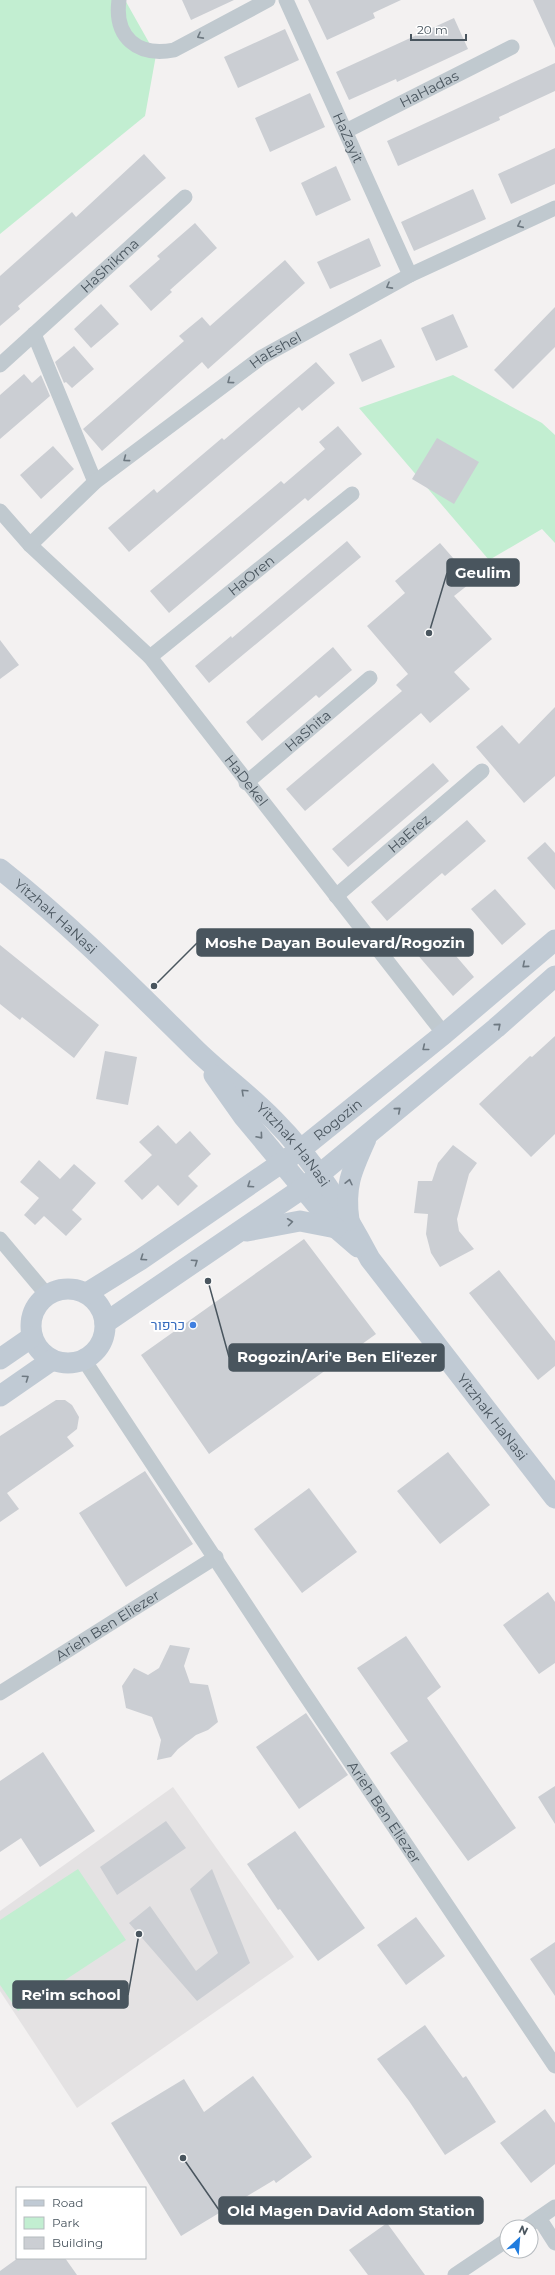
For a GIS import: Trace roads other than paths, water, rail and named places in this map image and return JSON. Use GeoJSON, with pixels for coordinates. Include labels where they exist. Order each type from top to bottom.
{"type":"FeatureCollection","features":[{"type":"Feature","properties":{"kind":"street"},"geometry":{"type":"LineString","coordinates":[[119,0],[118,20],[122,30],[137,47],[149,52],[160,53],[174,50],[268,0]]}},
{"type":"Feature","properties":{"kind":"street","name":"HaZayit"},"geometry":{"type":"LineString","coordinates":[[286,0],[410,275]]}},
{"type":"Feature","properties":{"kind":"street","name":"HaHadas"},"geometry":{"type":"LineString","coordinates":[[346,131],[512,48]]}},
{"type":"Feature","properties":{"kind":"street","name":"HaShikma"},"geometry":{"type":"LineString","coordinates":[[0,365],[185,197]]}},
{"type":"Feature","properties":{"kind":"street","name":"HaEshel"},"geometry":{"type":"LineString","coordinates":[[30,545],[95,482],[262,358],[410,275],[555,208]]}},
{"type":"Feature","properties":{"kind":"street"},"geometry":{"type":"LineString","coordinates":[[34,334],[95,482]]}},
{"type":"Feature","properties":{"kind":"street","name":"HaOren"},"geometry":{"type":"LineString","coordinates":[[150,657],[352,494]]}},
{"type":"Feature","properties":{"kind":"street","name":"HaDekel"},"geometry":{"type":"LineString","coordinates":[[0,511],[30,545],[150,657],[246,783],[444,1034]]}},
{"type":"Feature","properties":{"kind":"street","name":"HaShita"},"geometry":{"type":"LineString","coordinates":[[246,783],[370,678]]}},
{"type":"Feature","properties":{"kind":"street","name":"HaErez"},"geometry":{"type":"LineString","coordinates":[[336,896],[482,771]]}},
{"type":"Feature","properties":{"kind":"street","name":"Yitzhak HaNasi"},"geometry":{"type":"LineString","coordinates":[[0,869],[35,897],[111,965],[195,1049],[275,1121],[300,1150],[311,1182],[342,1224],[555,1498]]}},
{"type":"Feature","properties":{"kind":"street","name":"Rogozin"},"geometry":{"type":"LineString","coordinates":[[87,1294],[140,1260],[300,1150],[444,1034],[555,940]]}},
{"type":"Feature","properties":{"kind":"street"},"geometry":{"type":"LineString","coordinates":[[105,1323],[311,1182],[555,976]]}},
{"type":"Feature","properties":{"kind":"street","name":"Yitzhak HaNasi"},"geometry":{"type":"LineString","coordinates":[[195,1049],[243,1116],[282,1163],[311,1182]]}},
{"type":"Feature","properties":{"kind":"street"},"geometry":{"type":"LineString","coordinates":[[238,1233],[300,1221],[342,1224],[350,1174],[368,1135]]}},
{"type":"Feature","properties":{"kind":"street"},"geometry":{"type":"LineString","coordinates":[[0,1239],[47,1295]]}},
{"type":"Feature","properties":{"kind":"street"},"geometry":{"type":"LineString","coordinates":[[67,1288],[87,1294],[96,1301],[102,1311],[105,1323],[104,1334],[100,1345],[84,1360],[63,1363],[52,1360],[40,1350],[32,1337],[30,1325],[32,1314],[38,1303],[47,1295],[67,1288]]}},
{"type":"Feature","properties":{"kind":"street"},"geometry":{"type":"LineString","coordinates":[[0,1359],[32,1337]]}},
{"type":"Feature","properties":{"kind":"street"},"geometry":{"type":"LineString","coordinates":[[0,1396],[52,1360]]}},
{"type":"Feature","properties":{"kind":"street","name":"Arieh Ben Eliezer"},"geometry":{"type":"LineString","coordinates":[[84,1360],[216,1557],[298,1684],[555,2066]]}},
{"type":"Feature","properties":{"kind":"street","name":"Arieh Ben Eliezer"},"geometry":{"type":"LineString","coordinates":[[0,1693],[216,1557]]}},
{"type":"Feature","properties":{"kind":"street"},"geometry":{"type":"LineString","coordinates":[[555,2207],[539,2218],[555,2243]]}},
{"type":"Feature","properties":{"kind":"street"},"geometry":{"type":"LineString","coordinates":[[455,2275],[499,2245]]}},
{"type":"Feature","properties":{"kind":"place","name":"Geulim"},"geometry":{"type":"Point","coordinates":[429,633]}},
{"type":"Feature","properties":{"kind":"place","name":"Moshe Dayan Boulevard/Rogozin"},"geometry":{"type":"Point","coordinates":[154,986]}},
{"type":"Feature","properties":{"kind":"place","name":"Rogozin/Ari'e Ben Eli'ezer"},"geometry":{"type":"Point","coordinates":[208,1281]}},
{"type":"Feature","properties":{"kind":"place","name":"כרפור"},"geometry":{"type":"Point","coordinates":[193,1325]}},
{"type":"Feature","properties":{"kind":"place","name":"Re'im school"},"geometry":{"type":"Point","coordinates":[139,1934]}},
{"type":"Feature","properties":{"kind":"place","name":"Old Magen David Adom Station"},"geometry":{"type":"Point","coordinates":[183,2158]}}]}
